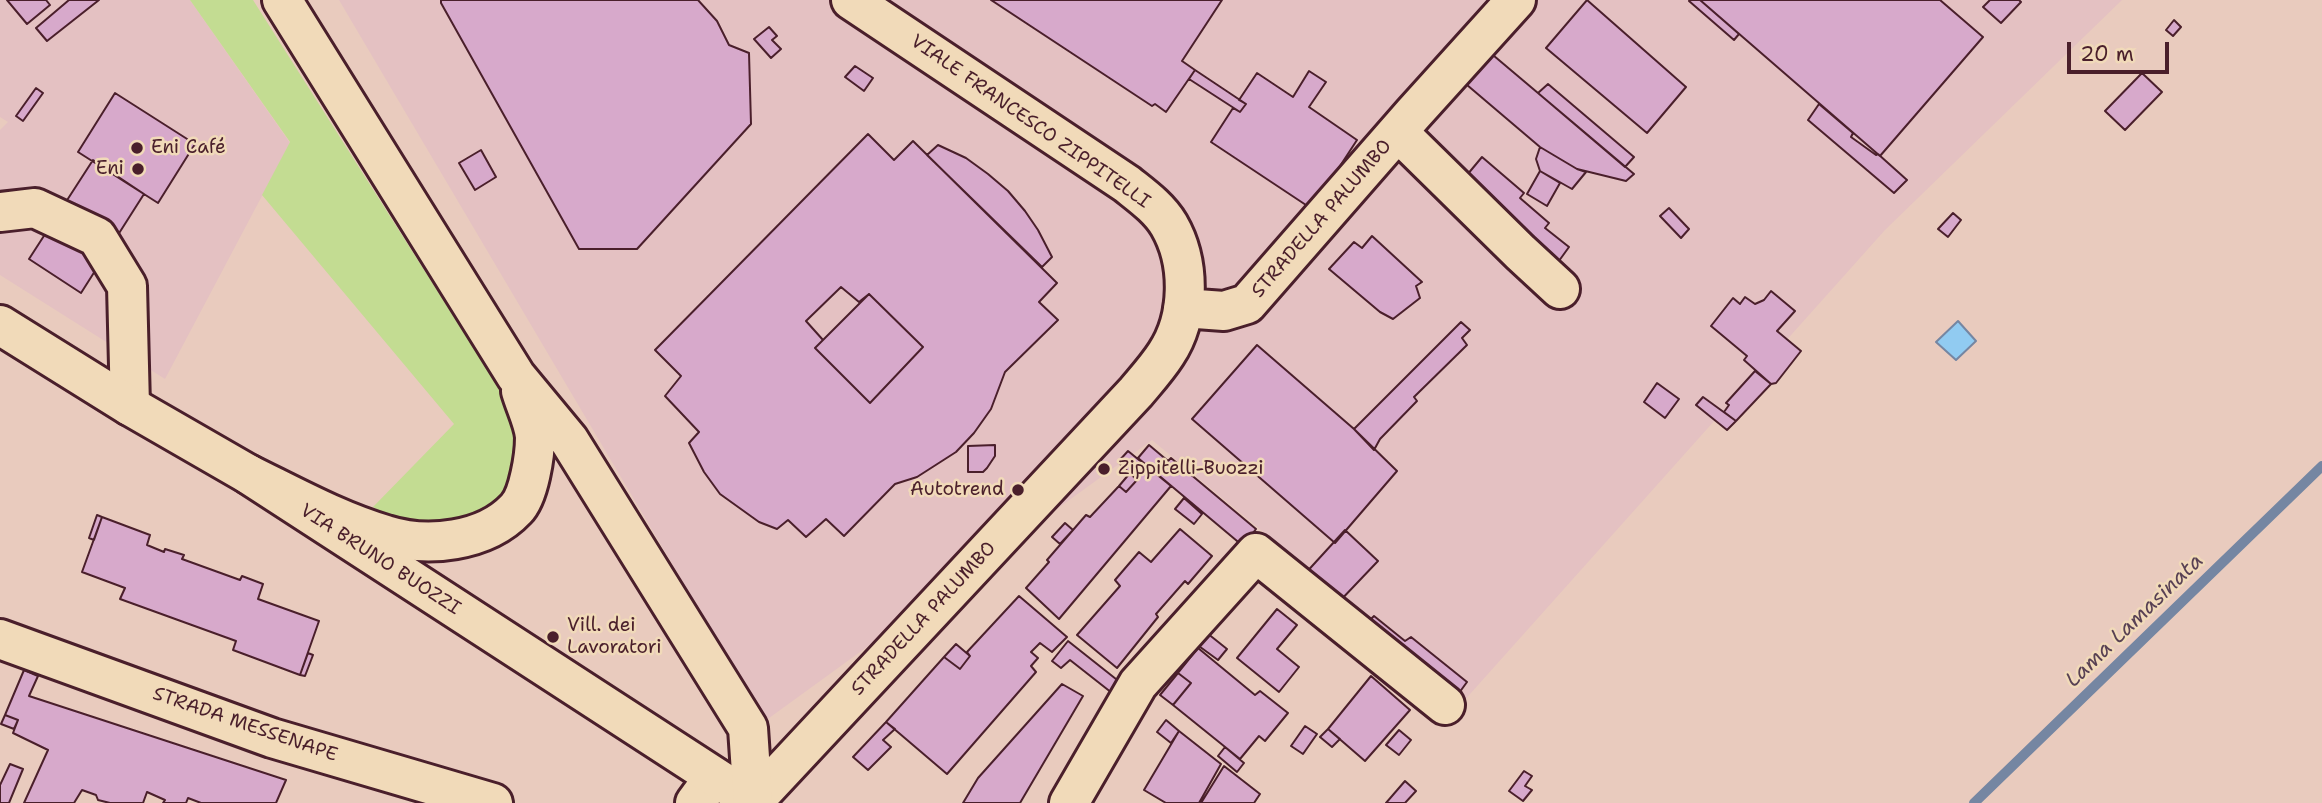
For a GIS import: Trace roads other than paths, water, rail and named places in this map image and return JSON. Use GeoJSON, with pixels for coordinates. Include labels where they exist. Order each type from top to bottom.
{"type":"FeatureCollection","features":[{"type":"Feature","properties":{"kind":"main road"},"geometry":{"type":"LineString","coordinates":[[282,0],[516,376],[569,440],[748,728],[754,802]]}},
{"type":"Feature","properties":{"kind":"main road","name":"VIALE FRANCESCO ZIPPITELLI"},"geometry":{"type":"LineString","coordinates":[[850,0],[1150,202],[1169,225],[1181,255],[1183,308]]}},
{"type":"Feature","properties":{"kind":"main road","name":"STRADELLA PALUMBO"},"geometry":{"type":"LineString","coordinates":[[754,802],[1136,392],[1166,354],[1178,330],[1183,308],[1224,312],[1247,304],[1516,0]]}},
{"type":"Feature","properties":{"kind":"main road"},"geometry":{"type":"LineString","coordinates":[[1398,132],[1560,289]]}},
{"type":"Feature","properties":{"kind":"main road"},"geometry":{"type":"LineString","coordinates":[[0,212],[35,208],[97,237],[127,286],[130,406]]}},
{"type":"Feature","properties":{"kind":"main road","name":"VIA BRUNO BUOZZI"},"geometry":{"type":"LineString","coordinates":[[0,326],[248,474],[705,790],[754,802]]}},
{"type":"Feature","properties":{"kind":"main road"},"geometry":{"type":"LineString","coordinates":[[248,474],[323,510],[387,536],[441,543],[486,531],[518,508],[532,473],[535,435],[516,376]]}},
{"type":"Feature","properties":{"kind":"main road"},"geometry":{"type":"LineString","coordinates":[[1069,803],[1138,684],[1256,553],[1445,705]]}},
{"type":"Feature","properties":{"kind":"main road","name":"STRADA MESSENAPE"},"geometry":{"type":"LineString","coordinates":[[0,639],[272,738],[493,803]]}},
{"type":"Feature","properties":{"kind":"water"},"geometry":{"type":"Polygon","coordinates":[[[1958,321],[1976,341],[1956,360],[1936,342],[1958,321]]]}},
{"type":"Feature","properties":{"kind":"waterway","name":"Lama Lamasinata"},"geometry":{"type":"LineString","coordinates":[[1974,803],[2322,466]]}},
{"type":"Feature","properties":{"kind":"place","name":"Eni Café"},"geometry":{"type":"Point","coordinates":[137,148]}},
{"type":"Feature","properties":{"kind":"place","name":"Eni"},"geometry":{"type":"Point","coordinates":[138,169]}},
{"type":"Feature","properties":{"kind":"place","name":"Zippitelli-Buozzi"},"geometry":{"type":"Point","coordinates":[1104,469]}},
{"type":"Feature","properties":{"kind":"place","name":"Autotrend"},"geometry":{"type":"Point","coordinates":[1018,490]}},
{"type":"Feature","properties":{"kind":"place","name":"Vill. dei Lavoratori"},"geometry":{"type":"Point","coordinates":[553,637]}}]}
